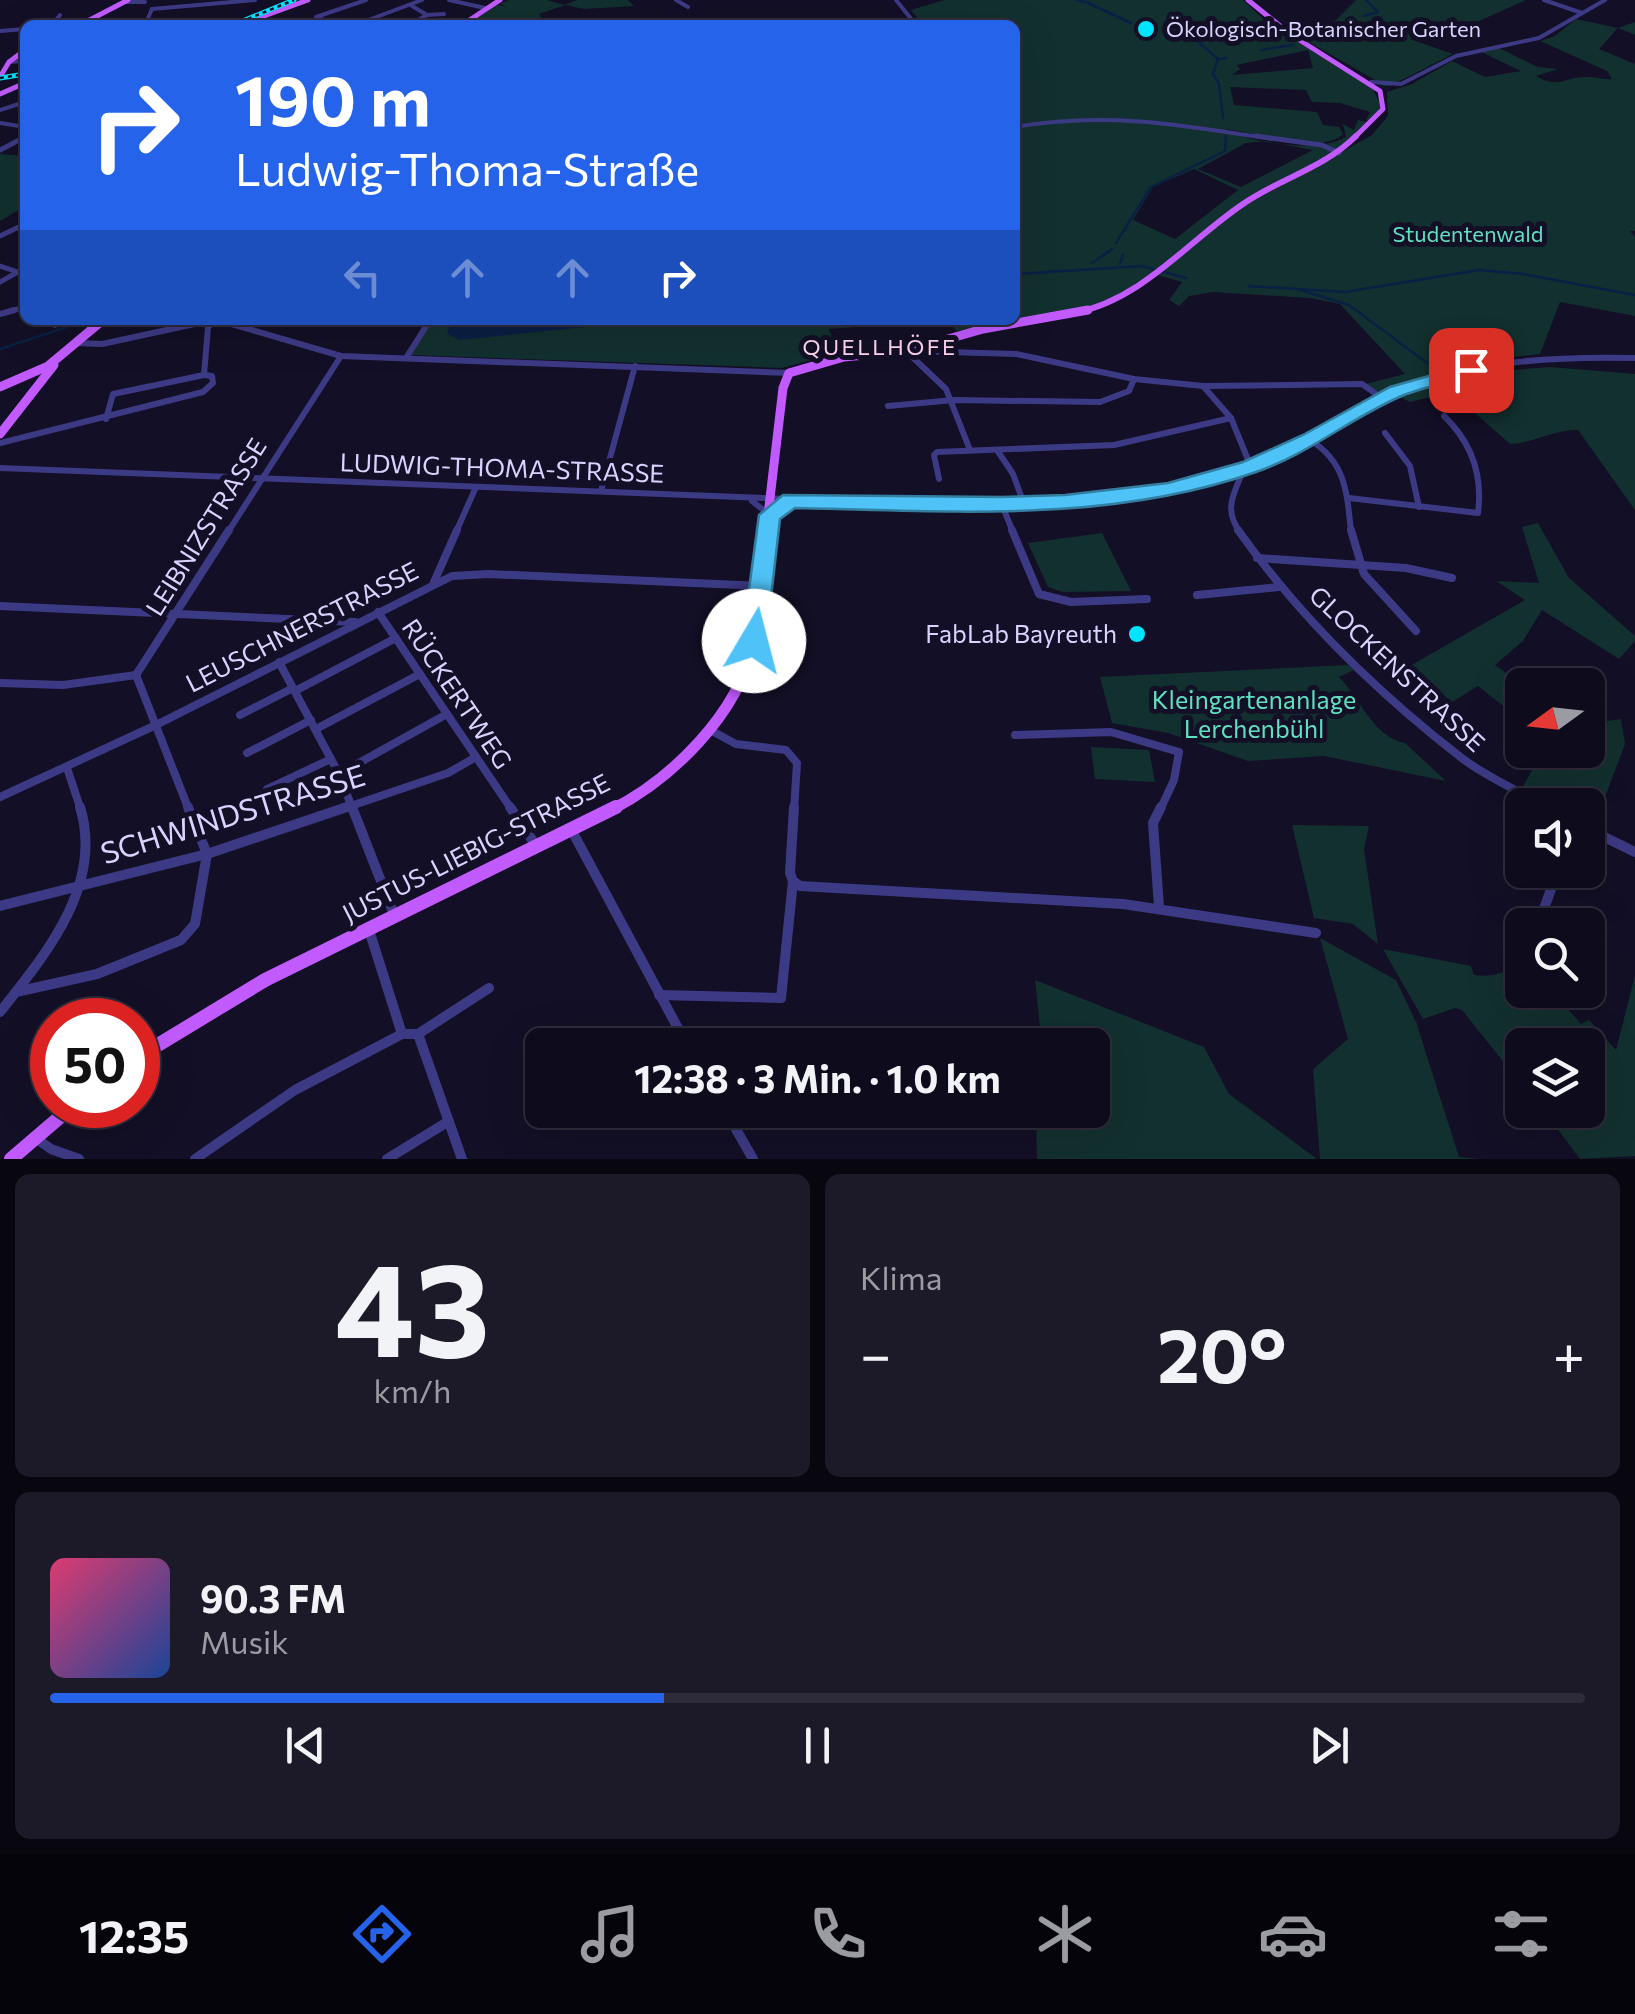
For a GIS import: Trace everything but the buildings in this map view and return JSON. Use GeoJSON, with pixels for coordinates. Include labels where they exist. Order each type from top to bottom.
{"type":"FeatureCollection","features":[{"type":"Feature","properties":{"kind":"main road"},"geometry":{"type":"LineString","coordinates":[[253,20],[308,0]]}},
{"type":"Feature","properties":{"kind":"main road"},"geometry":{"type":"LineString","coordinates":[[467,20],[497,0]]}},
{"type":"Feature","properties":{"kind":"main road"},"geometry":{"type":"LineString","coordinates":[[1020,323],[1088,312],[1134,290],[1244,202],[1340,153],[1379,116],[1385,103],[1376,86],[1290,34],[1248,0]]}},
{"type":"Feature","properties":{"kind":"main road"},"geometry":{"type":"LineString","coordinates":[[90,20],[127,1]]}},
{"type":"Feature","properties":{"kind":"main road"},"geometry":{"type":"LineString","coordinates":[[0,85],[9,62],[20,54]]}},
{"type":"Feature","properties":{"kind":"main road"},"geometry":{"type":"LineString","coordinates":[[0,434],[70,340],[89,325]]}},
{"type":"Feature","properties":{"kind":"main road"},"geometry":{"type":"LineString","coordinates":[[0,387],[27,377],[60,356],[97,325]]}},
{"type":"Feature","properties":{"kind":"main road"},"geometry":{"type":"LineString","coordinates":[[789,373],[844,356],[906,351],[1008,325]]}},
{"type":"Feature","properties":{"kind":"main road","name":"JUSTUS-LIEBIG-STRASSE"},"geometry":{"type":"LineString","coordinates":[[160,1043],[250,988],[624,803],[666,773],[710,730],[735,692],[748,660],[762,586],[784,386],[789,373]]}},
{"type":"Feature","properties":{"kind":"main road"},"geometry":{"type":"LineString","coordinates":[[27,377],[38,378],[41,383]]}},
{"type":"Feature","properties":{"kind":"main road"},"geometry":{"type":"LineString","coordinates":[[10,1159],[45,1128]]}},
{"type":"Feature","properties":{"kind":"street"},"geometry":{"type":"LineString","coordinates":[[152,9],[255,0]]}},
{"type":"Feature","properties":{"kind":"street"},"geometry":{"type":"LineString","coordinates":[[325,20],[316,16],[366,0]]}},
{"type":"Feature","properties":{"kind":"street"},"geometry":{"type":"LineString","coordinates":[[370,20],[422,0]]}},
{"type":"Feature","properties":{"kind":"street"},"geometry":{"type":"LineString","coordinates":[[449,0],[483,8]]}},
{"type":"Feature","properties":{"kind":"street"},"geometry":{"type":"LineString","coordinates":[[676,0],[688,7]]}},
{"type":"Feature","properties":{"kind":"street"},"geometry":{"type":"LineString","coordinates":[[896,0],[912,20]]}},
{"type":"Feature","properties":{"kind":"street"},"geometry":{"type":"LineString","coordinates":[[1544,0],[1582,12]]}},
{"type":"Feature","properties":{"kind":"street"},"geometry":{"type":"LineString","coordinates":[[1376,86],[1401,84],[1456,56],[1546,36],[1604,0]]}},
{"type":"Feature","properties":{"kind":"street"},"geometry":{"type":"LineString","coordinates":[[127,1],[145,1],[152,9]]}},
{"type":"Feature","properties":{"kind":"street"},"geometry":{"type":"LineString","coordinates":[[410,5],[427,14],[444,14]]}},
{"type":"Feature","properties":{"kind":"street"},"geometry":{"type":"LineString","coordinates":[[183,6],[186,16]]}},
{"type":"Feature","properties":{"kind":"street"},"geometry":{"type":"LineString","coordinates":[[147,20],[152,9]]}},
{"type":"Feature","properties":{"kind":"street"},"geometry":{"type":"LineString","coordinates":[[417,20],[427,14]]}},
{"type":"Feature","properties":{"kind":"street"},"geometry":{"type":"LineString","coordinates":[[56,20],[60,15]]}},
{"type":"Feature","properties":{"kind":"street"},"geometry":{"type":"LineString","coordinates":[[0,62],[20,61]]}},
{"type":"Feature","properties":{"kind":"street"},"geometry":{"type":"LineString","coordinates":[[1376,86],[1401,84]]}},
{"type":"Feature","properties":{"kind":"street"},"geometry":{"type":"LineString","coordinates":[[1020,126],[1068,117],[1135,116],[1322,145],[1340,153]]}},
{"type":"Feature","properties":{"kind":"street"},"geometry":{"type":"LineString","coordinates":[[75,342],[110,342],[191,325]]}},
{"type":"Feature","properties":{"kind":"street"},"geometry":{"type":"LineString","coordinates":[[204,375],[211,325]]}},
{"type":"Feature","properties":{"kind":"street"},"geometry":{"type":"LineString","coordinates":[[246,325],[317,353],[341,356],[789,373]]}},
{"type":"Feature","properties":{"kind":"street"},"geometry":{"type":"LineString","coordinates":[[406,358],[427,325]]}},
{"type":"Feature","properties":{"kind":"street"},"geometry":{"type":"LineString","coordinates":[[906,351],[1016,354],[1134,379],[1203,386],[1344,382],[1366,385],[1382,398]]}},
{"type":"Feature","properties":{"kind":"street"},"geometry":{"type":"LineString","coordinates":[[906,351],[954,400],[970,450]]}},
{"type":"Feature","properties":{"kind":"street","name":"LEIBNIZSTRASSE"},"geometry":{"type":"LineString","coordinates":[[136,676],[341,356]]}},
{"type":"Feature","properties":{"kind":"street","name":"LUDWIG-THOMA-STRASSE"},"geometry":{"type":"LineString","coordinates":[[0,468],[770,500],[1024,504],[1121,497],[1219,478],[1310,440],[1382,398],[1432,380],[1508,362],[1581,356],[1635,358]]}},
{"type":"Feature","properties":{"kind":"street"},"geometry":{"type":"LineString","coordinates":[[601,491],[635,366]]}},
{"type":"Feature","properties":{"kind":"street"},"geometry":{"type":"LineString","coordinates":[[0,444],[106,419],[203,392],[212,387],[214,379],[204,375],[112,394],[106,419]]}},
{"type":"Feature","properties":{"kind":"street"},"geometry":{"type":"LineString","coordinates":[[888,406],[954,400],[1100,402],[1129,391],[1134,379]]}},
{"type":"Feature","properties":{"kind":"street"},"geometry":{"type":"LineString","coordinates":[[1203,386],[1231,418],[1247,468],[1232,494]]}},
{"type":"Feature","properties":{"kind":"street"},"geometry":{"type":"LineString","coordinates":[[1349,498],[1478,513],[1475,464],[1462,435],[1444,416]]}},
{"type":"Feature","properties":{"kind":"street"},"geometry":{"type":"LineString","coordinates":[[939,480],[935,453],[1114,445],[1231,418]]}},
{"type":"Feature","properties":{"kind":"street"},"geometry":{"type":"LineString","coordinates":[[1386,434],[1410,466],[1419,507]]}},
{"type":"Feature","properties":{"kind":"street"},"geometry":{"type":"LineString","coordinates":[[1310,440],[1338,461],[1349,498],[1360,566],[1416,631]]}},
{"type":"Feature","properties":{"kind":"street"},"geometry":{"type":"LineString","coordinates":[[997,450],[1013,474],[1024,504]]}},
{"type":"Feature","properties":{"kind":"street","name":"GLOCKENSTRASSE"},"geometry":{"type":"LineString","coordinates":[[1219,478],[1232,494],[1230,520],[1279,586],[1371,678],[1464,761],[1512,788]]}},
{"type":"Feature","properties":{"kind":"street"},"geometry":{"type":"LineString","coordinates":[[434,582],[476,487]]}},
{"type":"Feature","properties":{"kind":"street"},"geometry":{"type":"LineString","coordinates":[[742,498],[760,504],[770,515],[790,500]]}},
{"type":"Feature","properties":{"kind":"street"},"geometry":{"type":"LineString","coordinates":[[1002,505],[1039,594],[1069,602],[1146,600]]}},
{"type":"Feature","properties":{"kind":"street"},"geometry":{"type":"LineString","coordinates":[[1256,558],[1406,568],[1452,578]]}},
{"type":"Feature","properties":{"kind":"street","name":"LEUSCHNERSTRASSE"},"geometry":{"type":"LineString","coordinates":[[0,797],[156,725],[434,582],[469,573],[762,586]]}},
{"type":"Feature","properties":{"kind":"street","name":"GLOCKENSTRASSE"},"geometry":{"type":"LineString","coordinates":[[1197,595],[1279,586]]}},
{"type":"Feature","properties":{"kind":"street"},"geometry":{"type":"LineString","coordinates":[[0,606],[358,622]]}},
{"type":"Feature","properties":{"kind":"street","name":"RÜCKERTWEG"},"geometry":{"type":"LineString","coordinates":[[378,612],[537,847]]}},
{"type":"Feature","properties":{"kind":"street"},"geometry":{"type":"LineString","coordinates":[[328,621],[337,632]]}},
{"type":"Feature","properties":{"kind":"street"},"geometry":{"type":"LineString","coordinates":[[240,716],[396,638]]}},
{"type":"Feature","properties":{"kind":"street"},"geometry":{"type":"LineString","coordinates":[[279,662],[331,758],[395,917]]}},
{"type":"Feature","properties":{"kind":"street"},"geometry":{"type":"LineString","coordinates":[[247,753],[420,674]]}},
{"type":"Feature","properties":{"kind":"street"},"geometry":{"type":"LineString","coordinates":[[0,683],[63,685],[136,676],[206,854],[195,924],[182,940],[97,974],[16,992]]}},
{"type":"Feature","properties":{"kind":"street"},"geometry":{"type":"LineString","coordinates":[[338,774],[448,714]]}},
{"type":"Feature","properties":{"kind":"street"},"geometry":{"type":"LineString","coordinates":[[659,995],[781,998],[793,882],[795,758],[786,750],[736,744],[710,730]]}},
{"type":"Feature","properties":{"kind":"street"},"geometry":{"type":"LineString","coordinates":[[1016,735],[1111,732],[1179,752],[1174,780],[1153,822],[1159,907]]}},
{"type":"Feature","properties":{"kind":"street","name":"SCHWINDSTRASSE"},"geometry":{"type":"LineString","coordinates":[[0,906],[206,854],[448,773],[476,757]]}},
{"type":"Feature","properties":{"kind":"street"},"geometry":{"type":"LineString","coordinates":[[267,789],[331,758]]}},
{"type":"Feature","properties":{"kind":"street"},"geometry":{"type":"LineString","coordinates":[[0,1012],[78,887],[88,851],[86,828],[67,768]]}},
{"type":"Feature","properties":{"kind":"street"},"geometry":{"type":"LineString","coordinates":[[572,831],[678,1028]]}},
{"type":"Feature","properties":{"kind":"street"},"geometry":{"type":"LineString","coordinates":[[1605,837],[1635,852]]}},
{"type":"Feature","properties":{"kind":"street"},"geometry":{"type":"LineString","coordinates":[[793,882],[800,886],[1005,893],[1159,907],[1316,933]]}},
{"type":"Feature","properties":{"kind":"street"},"geometry":{"type":"LineString","coordinates":[[368,930],[402,1034]]}},
{"type":"Feature","properties":{"kind":"street"},"geometry":{"type":"LineString","coordinates":[[195,1159],[281,1096],[402,1034],[418,1034],[489,988]]}},
{"type":"Feature","properties":{"kind":"street"},"geometry":{"type":"LineString","coordinates":[[418,1034],[462,1159]]}},
{"type":"Feature","properties":{"kind":"street"},"geometry":{"type":"LineString","coordinates":[[387,1159],[448,1121]]}},
{"type":"Feature","properties":{"kind":"street"},"geometry":{"type":"LineString","coordinates":[[735,1128],[753,1159]]}},
{"type":"Feature","properties":{"kind":"street"},"geometry":{"type":"LineString","coordinates":[[34,1137],[51,1149],[79,1159]]}},
{"type":"Feature","properties":{"kind":"green space"},"geometry":{"type":"Polygon","coordinates":[[[509,0],[547,0],[564,5],[577,0],[628,0],[634,6],[584,9],[566,5],[539,14],[543,20],[474,20],[497,5],[507,7],[500,4],[509,0]]]}},
{"type":"Feature","properties":{"kind":"green space"},"geometry":{"type":"Polygon","coordinates":[[[944,0],[1243,0],[1271,26],[1371,85],[1381,106],[1371,121],[1366,120],[1370,112],[1340,103],[1312,102],[1306,90],[1230,87],[1234,105],[1317,112],[1323,125],[1339,127],[1343,134],[1334,140],[1304,142],[1225,129],[1263,141],[1246,143],[1198,169],[1241,187],[1313,150],[1281,144],[1334,142],[1346,137],[1343,124],[1354,130],[1358,120],[1370,123],[1335,153],[1256,193],[1148,277],[1109,301],[1020,321],[1020,20],[919,20],[911,10],[944,0]],[[1308,50],[1237,65],[1240,69],[1232,75],[1313,68],[1308,50]],[[1194,169],[1153,187],[1133,220],[1175,239],[1238,190],[1194,169]]]}},
{"type":"Feature","properties":{"kind":"green space"},"geometry":{"type":"Polygon","coordinates":[[[1356,0],[1526,0],[1479,21],[1410,39],[1453,54],[1390,86],[1379,86],[1384,85],[1300,37],[1336,20],[1356,0]]]}},
{"type":"Feature","properties":{"kind":"green space","name":"Studentenwald"},"geometry":{"type":"Polygon","coordinates":[[[1576,19],[1618,28],[1599,49],[1635,64],[1635,231],[1630,231],[1635,237],[1635,316],[1560,302],[1540,354],[1448,364],[1455,368],[1381,393],[1366,384],[1405,374],[1340,304],[1310,298],[1213,292],[1189,296],[1179,306],[1169,300],[1182,282],[1157,275],[1234,212],[1372,135],[1388,116],[1387,92],[1412,84],[1452,61],[1485,77],[1521,71],[1481,52],[1499,48],[1538,67],[1558,69],[1536,76],[1551,82],[1579,77],[1612,79],[1607,71],[1540,41],[1555,36],[1576,19]]]}},
{"type":"Feature","properties":{"kind":"green space"},"geometry":{"type":"Polygon","coordinates":[[[1635,22],[1635,35],[1618,28],[1635,22]]]}},
{"type":"Feature","properties":{"kind":"green space"},"geometry":{"type":"Polygon","coordinates":[[[0,154],[20,156],[20,209],[0,221],[0,154]]]}},
{"type":"Feature","properties":{"kind":"green space"},"geometry":{"type":"Polygon","coordinates":[[[430,325],[888,325],[829,329],[833,339],[810,344],[819,358],[782,368],[411,355],[430,325]]]}},
{"type":"Feature","properties":{"kind":"green space"},"geometry":{"type":"Polygon","coordinates":[[[951,325],[996,325],[957,331],[951,325]]]}},
{"type":"Feature","properties":{"kind":"green space"},"geometry":{"type":"Polygon","coordinates":[[[1550,367],[1635,374],[1635,510],[1578,430],[1510,444],[1451,392],[1410,402],[1400,397],[1475,373],[1550,367]]]}},
{"type":"Feature","properties":{"kind":"green space"},"geometry":{"type":"Polygon","coordinates":[[[1538,523],[1569,578],[1635,636],[1635,641],[1619,659],[1542,610],[1523,641],[1495,665],[1505,672],[1505,705],[1478,686],[1452,702],[1410,666],[1525,600],[1496,581],[1539,583],[1522,527],[1538,523]]]}},
{"type":"Feature","properties":{"kind":"green space"},"geometry":{"type":"Polygon","coordinates":[[[1102,533],[1131,591],[1063,592],[1048,587],[1028,543],[1102,533]]]}},
{"type":"Feature","properties":{"kind":"green space","name":"Kleingartenanlage Lerchenbühl"},"geometry":{"type":"Polygon","coordinates":[[[1348,665],[1354,670],[1339,677],[1376,725],[1394,740],[1405,743],[1446,781],[1324,756],[1248,761],[1168,733],[1112,723],[1100,677],[1348,665]]]}},
{"type":"Feature","properties":{"kind":"green space"},"geometry":{"type":"Polygon","coordinates":[[[1621,719],[1625,744],[1605,797],[1605,788],[1523,788],[1533,768],[1605,768],[1605,721],[1621,719]]]}},
{"type":"Feature","properties":{"kind":"green space"},"geometry":{"type":"Polygon","coordinates":[[[1091,747],[1149,750],[1155,782],[1095,779],[1091,747]]]}},
{"type":"Feature","properties":{"kind":"green space"},"geometry":{"type":"Polygon","coordinates":[[[1292,825],[1369,826],[1364,849],[1378,944],[1353,924],[1314,918],[1292,825]]]}},
{"type":"Feature","properties":{"kind":"green space"},"geometry":{"type":"Polygon","coordinates":[[[1320,938],[1396,980],[1416,1022],[1459,1157],[1480,1159],[1320,1159],[1313,1069],[1348,1039],[1320,938]]]}},
{"type":"Feature","properties":{"kind":"green space"},"geometry":{"type":"Polygon","coordinates":[[[1383,949],[1471,966],[1474,975],[1505,971],[1505,1008],[1567,1008],[1581,1024],[1589,1020],[1596,1028],[1505,1028],[1505,1064],[1462,1010],[1455,1008],[1423,1019],[1383,949]]]}},
{"type":"Feature","properties":{"kind":"green space"},"geometry":{"type":"Polygon","coordinates":[[[1635,975],[1635,1156],[1580,1159],[1557,1128],[1605,1128],[1605,1038],[1616,1050],[1635,975]]]}},
{"type":"Feature","properties":{"kind":"green space"},"geometry":{"type":"Polygon","coordinates":[[[1035,980],[1204,1047],[1229,1094],[1317,1159],[1037,1159],[1036,1128],[1110,1128],[1110,1028],[1040,1028],[1035,980]]]}},
{"type":"Feature","properties":{"kind":"water"},"geometry":{"type":"Polygon","coordinates":[[[451,325],[604,325],[459,340],[447,333],[451,325]]]}},
{"type":"Feature","properties":{"kind":"waterway"},"geometry":{"type":"LineString","coordinates":[[1077,0],[1084,2]]}},
{"type":"Feature","properties":{"kind":"waterway"},"geometry":{"type":"LineString","coordinates":[[1364,16],[1378,12],[1366,0]]}},
{"type":"Feature","properties":{"kind":"waterway"},"geometry":{"type":"LineString","coordinates":[[1086,2],[1114,15]]}},
{"type":"Feature","properties":{"kind":"waterway"},"geometry":{"type":"LineString","coordinates":[[1116,16],[1131,23]]}},
{"type":"Feature","properties":{"kind":"waterway"},"geometry":{"type":"LineString","coordinates":[[1176,33],[1187,32],[1218,59]]}},
{"type":"Feature","properties":{"kind":"waterway"},"geometry":{"type":"LineString","coordinates":[[1261,50],[1293,45]]}},
{"type":"Feature","properties":{"kind":"waterway"},"geometry":{"type":"LineString","coordinates":[[1218,59],[1226,58]]}},
{"type":"Feature","properties":{"kind":"waterway"},"geometry":{"type":"LineString","coordinates":[[1218,59],[1213,74],[1219,84],[1223,118]]}},
{"type":"Feature","properties":{"kind":"waterway"},"geometry":{"type":"LineString","coordinates":[[1116,243],[1151,187],[1225,151],[1226,136]]}},
{"type":"Feature","properties":{"kind":"waterway"},"geometry":{"type":"LineString","coordinates":[[1092,263],[1112,249]]}},
{"type":"Feature","properties":{"kind":"waterway"},"geometry":{"type":"LineString","coordinates":[[1120,264],[1123,255]]}},
{"type":"Feature","properties":{"kind":"waterway"},"geometry":{"type":"LineString","coordinates":[[1020,274],[1142,266],[1186,278]]}},
{"type":"Feature","properties":{"kind":"waterway"},"geometry":{"type":"LineString","coordinates":[[1249,286],[1345,292],[1479,270],[1523,274],[1635,295]]}},
{"type":"Feature","properties":{"kind":"waterway"},"geometry":{"type":"LineString","coordinates":[[1300,290],[1349,305],[1427,363]]}},
{"type":"Feature","properties":{"kind":"waterway"},"geometry":{"type":"LineString","coordinates":[[0,349],[73,325]]}},
{"type":"Feature","properties":{"kind":"railway"},"geometry":{"type":"LineString","coordinates":[[245,20],[294,0]]}},
{"type":"Feature","properties":{"kind":"railway"},"geometry":{"type":"LineString","coordinates":[[0,78],[20,75]]}},
{"type":"Feature","properties":{"kind":"place","name":"Ökologisch-Botanischer Garten"},"geometry":{"type":"Point","coordinates":[1146,29]}},
{"type":"Feature","properties":{"kind":"place","name":"FabLab Bayreuth"},"geometry":{"type":"Point","coordinates":[1137,634]}},
{"type":"Feature","properties":{"kind":"district","name":"QUELLHÖFE"},"geometry":{"type":"Point","coordinates":[880,347]}},
{"type":"Feature","properties":{"kind":"route"},"geometry":{"type":"LineString","coordinates":[[754,641],[770,515],[790,500],[1002,505],[1168,490],[1250,467],[1310,440],[1397,391],[1471,370]]}}]}
